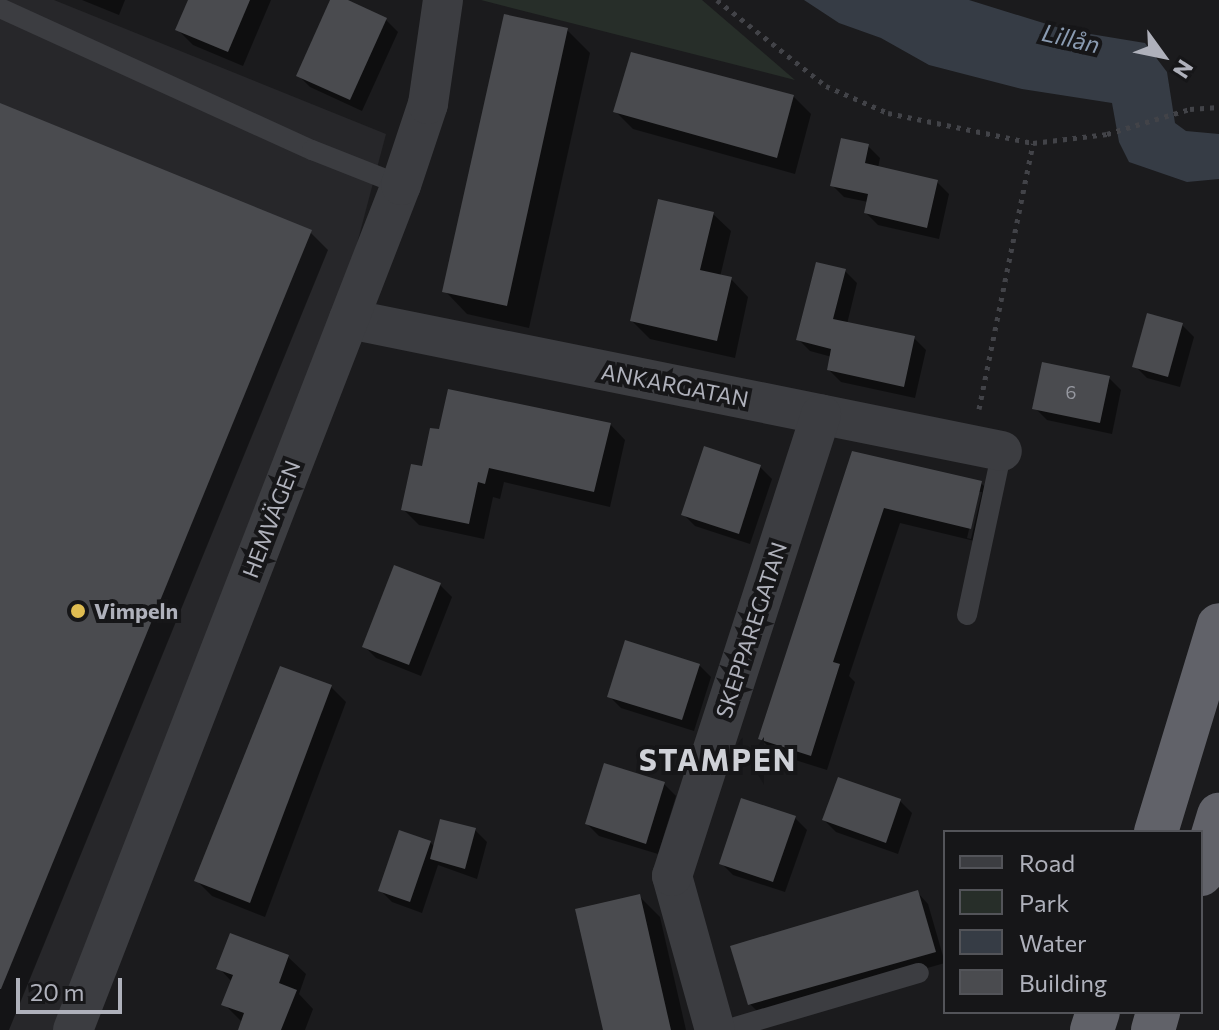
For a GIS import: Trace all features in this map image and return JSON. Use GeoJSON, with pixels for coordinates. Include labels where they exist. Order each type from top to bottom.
{"type":"FeatureCollection","features":[{"type":"Feature","properties":{"kind":"highway"},"geometry":{"type":"LineString","coordinates":[[1157,830],[1219,625]]}},
{"type":"Feature","properties":{"kind":"highway"},"geometry":{"type":"LineString","coordinates":[[1203,867],[1219,815]]}},
{"type":"Feature","properties":{"kind":"street","name":"HEMVÄGEN"},"geometry":{"type":"LineString","coordinates":[[73,1030],[401,185],[428,104],[443,0]]}},
{"type":"Feature","properties":{"kind":"street","name":"ANKARGATAN"},"geometry":{"type":"LineString","coordinates":[[349,319],[987,448]]}},
{"type":"Feature","properties":{"kind":"street","name":"SKEPPAREGATAN"},"geometry":{"type":"LineString","coordinates":[[715,1030],[672,876],[821,414]]}},
{"type":"Feature","properties":{"kind":"lane"},"geometry":{"type":"LineString","coordinates":[[3,6],[297,144],[401,185]]}},
{"type":"Feature","properties":{"kind":"lane"},"geometry":{"type":"LineString","coordinates":[[967,615],[987,448]]}},
{"type":"Feature","properties":{"kind":"lane"},"geometry":{"type":"LineString","coordinates":[[725,1030],[919,973]]}},
{"type":"Feature","properties":{"kind":"path"},"geometry":{"type":"LineString","coordinates":[[717,0],[753,32],[846,99],[888,113],[1033,143],[1107,134],[1190,109],[1219,107]]}},
{"type":"Feature","properties":{"kind":"path"},"geometry":{"type":"LineString","coordinates":[[987,448],[1033,143]]}},
{"type":"Feature","properties":{"kind":"shaded area"},"geometry":{"type":"Polygon","coordinates":[[[0,0],[54,0],[386,134],[336,323],[54,1030],[0,1030],[0,0]]]}},
{"type":"Feature","properties":{"kind":"green space"},"geometry":{"type":"Polygon","coordinates":[[[481,0],[702,0],[795,80],[481,0]]]}},
{"type":"Feature","properties":{"kind":"water","name":"Lillån"},"geometry":{"type":"Polygon","coordinates":[[[804,0],[969,0],[1066,30],[1145,43],[1167,72],[1175,123],[1186,131],[1219,134],[1219,179],[1187,182],[1129,162],[1119,142],[1112,103],[1022,89],[929,65],[881,38],[839,23],[804,0]]]}},
{"type":"Feature","properties":{"kind":"building"},"geometry":{"type":"Polygon","coordinates":[[[188,0],[250,0],[228,52],[175,30],[188,0]]]}},
{"type":"Feature","properties":{"kind":"building"},"geometry":{"type":"Polygon","coordinates":[[[330,0],[348,0],[387,18],[350,100],[296,76],[330,0]]]}},
{"type":"Feature","properties":{"kind":"building"},"geometry":{"type":"Polygon","coordinates":[[[504,14],[568,28],[507,306],[442,292],[504,14]]]}},
{"type":"Feature","properties":{"kind":"building"},"geometry":{"type":"Polygon","coordinates":[[[631,52],[794,95],[777,158],[613,112],[631,52]]]}},
{"type":"Feature","properties":{"kind":"building","name":"Vimpeln"},"geometry":{"type":"Polygon","coordinates":[[[0,103],[312,230],[1,989],[0,989],[0,103]]]}},
{"type":"Feature","properties":{"kind":"building"},"geometry":{"type":"Polygon","coordinates":[[[841,138],[869,144],[865,163],[938,180],[927,228],[864,213],[868,194],[830,186],[841,138]]]}},
{"type":"Feature","properties":{"kind":"building"},"geometry":{"type":"Polygon","coordinates":[[[658,199],[714,212],[700,270],[732,277],[717,341],[630,321],[658,199]]]}},
{"type":"Feature","properties":{"kind":"building"},"geometry":{"type":"Polygon","coordinates":[[[816,262],[846,269],[833,319],[915,336],[904,387],[827,370],[831,349],[796,340],[816,262]]]}},
{"type":"Feature","properties":{"kind":"building"},"geometry":{"type":"Polygon","coordinates":[[[1147,313],[1183,323],[1168,377],[1132,367],[1147,313]]]}},
{"type":"Feature","properties":{"kind":"building"},"geometry":{"type":"Polygon","coordinates":[[[1042,362],[1110,376],[1100,423],[1032,409],[1042,362]]]}},
{"type":"Feature","properties":{"kind":"building"},"geometry":{"type":"Polygon","coordinates":[[[448,389],[611,423],[594,492],[489,468],[485,484],[478,482],[469,524],[401,510],[411,464],[422,466],[430,428],[439,429],[448,389]]]}},
{"type":"Feature","properties":{"kind":"building"},"geometry":{"type":"Polygon","coordinates":[[[704,446],[761,465],[739,534],[681,515],[704,446]]]}},
{"type":"Feature","properties":{"kind":"building"},"geometry":{"type":"Polygon","coordinates":[[[852,451],[982,481],[971,529],[884,508],[833,662],[840,664],[811,756],[758,739],[852,451]]]}},
{"type":"Feature","properties":{"kind":"building"},"geometry":{"type":"Polygon","coordinates":[[[394,565],[441,583],[409,665],[362,647],[394,565]]]}},
{"type":"Feature","properties":{"kind":"building"},"geometry":{"type":"Polygon","coordinates":[[[625,640],[700,664],[682,720],[607,697],[625,640]]]}},
{"type":"Feature","properties":{"kind":"building"},"geometry":{"type":"Polygon","coordinates":[[[280,666],[332,685],[250,903],[194,881],[280,666]]]}},
{"type":"Feature","properties":{"kind":"building"},"geometry":{"type":"Polygon","coordinates":[[[604,763],[665,782],[646,844],[585,824],[604,763]]]}},
{"type":"Feature","properties":{"kind":"building"},"geometry":{"type":"Polygon","coordinates":[[[838,777],[901,799],[886,843],[822,820],[838,777]]]}},
{"type":"Feature","properties":{"kind":"building"},"geometry":{"type":"Polygon","coordinates":[[[741,798],[796,816],[773,882],[719,864],[741,798]]]}},
{"type":"Feature","properties":{"kind":"building"},"geometry":{"type":"Polygon","coordinates":[[[440,819],[476,828],[465,869],[430,859],[440,819]]]}},
{"type":"Feature","properties":{"kind":"building"},"geometry":{"type":"Polygon","coordinates":[[[399,830],[431,841],[410,902],[378,891],[399,830]]]}},
{"type":"Feature","properties":{"kind":"building"},"geometry":{"type":"Polygon","coordinates":[[[918,890],[936,952],[748,1005],[730,946],[918,890]]]}},
{"type":"Feature","properties":{"kind":"building"},"geometry":{"type":"Polygon","coordinates":[[[640,894],[671,1030],[603,1030],[575,909],[640,894]]]}},
{"type":"Feature","properties":{"kind":"building"},"geometry":{"type":"Polygon","coordinates":[[[230,933],[289,955],[279,983],[297,990],[281,1030],[238,1030],[244,1013],[221,1005],[233,975],[216,969],[230,933]]]}},
{"type":"Feature","properties":{"kind":"place","name":"Vimpeln"},"geometry":{"type":"Point","coordinates":[78,611]}},
{"type":"Feature","properties":{"kind":"district","name":"STAMPEN"},"geometry":{"type":"Point","coordinates":[718,759]}}]}
